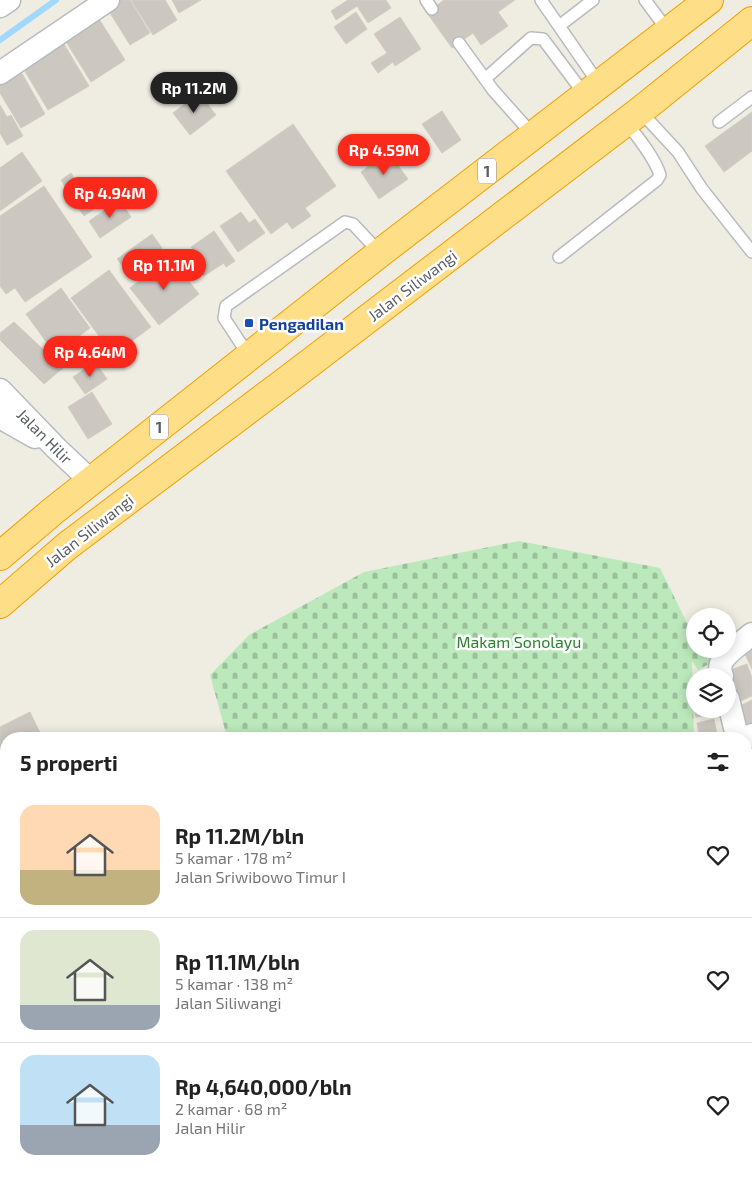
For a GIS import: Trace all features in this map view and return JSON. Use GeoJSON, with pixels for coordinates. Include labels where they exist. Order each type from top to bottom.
{"type":"FeatureCollection","features":[{"type":"Feature","properties":{"kind":"highway","name":"1"},"geometry":{"type":"LineString","coordinates":[[0,556],[53,511],[249,356],[668,31],[700,3]]}},
{"type":"Feature","properties":{"kind":"highway","name":"Jalan Siliwangi"},"geometry":{"type":"LineString","coordinates":[[0,604],[66,546],[298,372],[633,116],[752,21]]}},
{"type":"Feature","properties":{"kind":"street"},"geometry":{"type":"LineString","coordinates":[[0,6],[9,0]]}},
{"type":"Feature","properties":{"kind":"street"},"geometry":{"type":"LineString","coordinates":[[0,73],[108,0]]}},
{"type":"Feature","properties":{"kind":"street","name":"Jalan Hilir"},"geometry":{"type":"LineString","coordinates":[[0,390],[91,481]]}},
{"type":"Feature","properties":{"kind":"street"},"geometry":{"type":"LineString","coordinates":[[0,417],[56,448]]}},
{"type":"Feature","properties":{"kind":"street"},"geometry":{"type":"LineString","coordinates":[[721,668],[722,660],[727,654],[752,634]]}},
{"type":"Feature","properties":{"kind":"street"},"geometry":{"type":"LineString","coordinates":[[733,718],[736,732]]}},
{"type":"Feature","properties":{"kind":"lane"},"geometry":{"type":"LineString","coordinates":[[542,0],[559,26],[592,89]]}},
{"type":"Feature","properties":{"kind":"lane"},"geometry":{"type":"LineString","coordinates":[[559,26],[592,0]]}},
{"type":"Feature","properties":{"kind":"lane"},"geometry":{"type":"LineString","coordinates":[[645,0],[668,31]]}},
{"type":"Feature","properties":{"kind":"lane"},"geometry":{"type":"LineString","coordinates":[[485,79],[531,38],[544,39],[592,89]]}},
{"type":"Feature","properties":{"kind":"lane"},"geometry":{"type":"LineString","coordinates":[[459,43],[493,90],[533,135]]}},
{"type":"Feature","properties":{"kind":"lane"},"geometry":{"type":"LineString","coordinates":[[719,122],[752,97]]}},
{"type":"Feature","properties":{"kind":"lane"},"geometry":{"type":"LineString","coordinates":[[633,116],[678,152],[702,189],[752,252]]}},
{"type":"Feature","properties":{"kind":"lane"},"geometry":{"type":"LineString","coordinates":[[559,257],[657,180],[660,175],[642,143],[633,116]]}},
{"type":"Feature","properties":{"kind":"lane"},"geometry":{"type":"LineString","coordinates":[[249,356],[224,318],[226,306],[345,222],[353,224],[380,253]]}},
{"type":"Feature","properties":{"kind":"green space","name":"Makam Sonolayu"},"geometry":{"type":"Polygon","coordinates":[[[519,541],[660,568],[686,621],[686,658],[715,658],[716,660],[702,668],[697,668],[692,661],[692,668],[686,668],[686,718],[693,718],[694,732],[226,732],[210,675],[249,635],[364,572],[519,541]]]}},
{"type":"Feature","properties":{"kind":"building"},"geometry":{"type":"Polygon","coordinates":[[[120,0],[130,0],[150,33],[130,45],[107,8],[120,0]]]}},
{"type":"Feature","properties":{"kind":"building"},"geometry":{"type":"Polygon","coordinates":[[[131,0],[165,0],[177,20],[153,35],[131,0]]]}},
{"type":"Feature","properties":{"kind":"building"},"geometry":{"type":"Polygon","coordinates":[[[172,0],[201,0],[179,13],[172,0]]]}},
{"type":"Feature","properties":{"kind":"building"},"geometry":{"type":"Polygon","coordinates":[[[348,0],[386,0],[391,8],[368,23],[357,6],[336,20],[331,11],[348,0]]]}},
{"type":"Feature","properties":{"kind":"building"},"geometry":{"type":"Polygon","coordinates":[[[444,0],[515,0],[498,12],[508,26],[481,45],[473,33],[452,48],[427,13],[444,0]]]}},
{"type":"Feature","properties":{"kind":"building"},"geometry":{"type":"Polygon","coordinates":[[[356,12],[367,29],[346,44],[334,27],[356,12]]]}},
{"type":"Feature","properties":{"kind":"building"},"geometry":{"type":"Polygon","coordinates":[[[400,17],[421,49],[395,66],[393,62],[378,73],[371,63],[387,53],[374,34],[400,17]]]}},
{"type":"Feature","properties":{"kind":"building"},"geometry":{"type":"Polygon","coordinates":[[[99,19],[125,60],[91,82],[65,40],[99,19]]]}},
{"type":"Feature","properties":{"kind":"building"},"geometry":{"type":"Polygon","coordinates":[[[61,39],[89,86],[48,110],[20,63],[61,39]]]}},
{"type":"Feature","properties":{"kind":"building"},"geometry":{"type":"Polygon","coordinates":[[[20,70],[45,114],[21,128],[0,93],[0,82],[20,70]]]}},
{"type":"Feature","properties":{"kind":"building"},"geometry":{"type":"Polygon","coordinates":[[[199,93],[216,115],[190,135],[173,113],[199,93]]]}},
{"type":"Feature","properties":{"kind":"building"},"geometry":{"type":"Polygon","coordinates":[[[0,105],[7,117],[11,115],[23,136],[7,145],[0,133],[0,105]]]}},
{"type":"Feature","properties":{"kind":"building"},"geometry":{"type":"Polygon","coordinates":[[[442,111],[461,140],[442,153],[422,124],[442,111]]]}},
{"type":"Feature","properties":{"kind":"building"},"geometry":{"type":"Polygon","coordinates":[[[752,112],[752,151],[724,172],[705,146],[752,112]]]}},
{"type":"Feature","properties":{"kind":"building"},"geometry":{"type":"Polygon","coordinates":[[[293,124],[336,186],[305,208],[311,216],[292,229],[287,222],[271,234],[226,171],[293,124]]]}},
{"type":"Feature","properties":{"kind":"building"},"geometry":{"type":"Polygon","coordinates":[[[22,152],[42,181],[0,211],[0,168],[22,152]]]}},
{"type":"Feature","properties":{"kind":"building"},"geometry":{"type":"Polygon","coordinates":[[[388,152],[408,179],[379,199],[361,172],[388,152]]]}},
{"type":"Feature","properties":{"kind":"building"},"geometry":{"type":"Polygon","coordinates":[[[71,173],[78,185],[68,191],[61,180],[71,173]]]}},
{"type":"Feature","properties":{"kind":"building"},"geometry":{"type":"Polygon","coordinates":[[[102,179],[114,195],[84,216],[72,200],[102,179]]]}},
{"type":"Feature","properties":{"kind":"building"},"geometry":{"type":"Polygon","coordinates":[[[44,186],[92,257],[25,302],[15,288],[6,294],[0,286],[0,216],[44,186]]]}},
{"type":"Feature","properties":{"kind":"building"},"geometry":{"type":"Polygon","coordinates":[[[120,200],[131,217],[100,238],[89,221],[120,200]]]}},
{"type":"Feature","properties":{"kind":"building"},"geometry":{"type":"Polygon","coordinates":[[[241,212],[249,223],[255,219],[265,233],[238,252],[220,226],[241,212]]]}},
{"type":"Feature","properties":{"kind":"building"},"geometry":{"type":"Polygon","coordinates":[[[214,231],[235,261],[226,267],[224,263],[204,276],[199,269],[204,266],[191,247],[214,231]]]}},
{"type":"Feature","properties":{"kind":"building"},"geometry":{"type":"Polygon","coordinates":[[[152,234],[162,248],[128,273],[117,259],[152,234]]]}},
{"type":"Feature","properties":{"kind":"building"},"geometry":{"type":"Polygon","coordinates":[[[170,257],[199,294],[159,325],[130,288],[170,257]]]}},
{"type":"Feature","properties":{"kind":"building"},"geometry":{"type":"Polygon","coordinates":[[[109,270],[151,327],[113,355],[71,298],[109,270]]]}},
{"type":"Feature","properties":{"kind":"building"},"geometry":{"type":"Polygon","coordinates":[[[61,288],[90,328],[55,354],[26,314],[61,288]]]}},
{"type":"Feature","properties":{"kind":"building"},"geometry":{"type":"Polygon","coordinates":[[[14,322],[63,368],[44,384],[0,340],[0,333],[14,322]]]}},
{"type":"Feature","properties":{"kind":"building"},"geometry":{"type":"Polygon","coordinates":[[[95,362],[107,379],[85,394],[73,377],[95,362]]]}},
{"type":"Feature","properties":{"kind":"building"},"geometry":{"type":"Polygon","coordinates":[[[92,392],[112,424],[88,439],[68,407],[92,392]]]}},
{"type":"Feature","properties":{"kind":"building"},"geometry":{"type":"Polygon","coordinates":[[[752,650],[752,669],[745,654],[752,650]]]}},
{"type":"Feature","properties":{"kind":"building"},"geometry":{"type":"Polygon","coordinates":[[[747,664],[752,678],[752,696],[736,703],[736,668],[747,664]]]}},
{"type":"Feature","properties":{"kind":"building"},"geometry":{"type":"Polygon","coordinates":[[[752,700],[752,730],[750,731],[738,707],[752,700]]]}},
{"type":"Feature","properties":{"kind":"building"},"geometry":{"type":"Polygon","coordinates":[[[30,712],[40,732],[0,732],[0,727],[30,712]]]}},
{"type":"Feature","properties":{"kind":"building"},"geometry":{"type":"Polygon","coordinates":[[[714,719],[717,732],[699,732],[697,723],[714,719]]]}},
{"type":"Feature","properties":{"kind":"waterway"},"geometry":{"type":"LineString","coordinates":[[0,40],[56,0]]}},
{"type":"Feature","properties":{"kind":"place","name":"Pengadilan"},"geometry":{"type":"Point","coordinates":[249,323]}}]}
